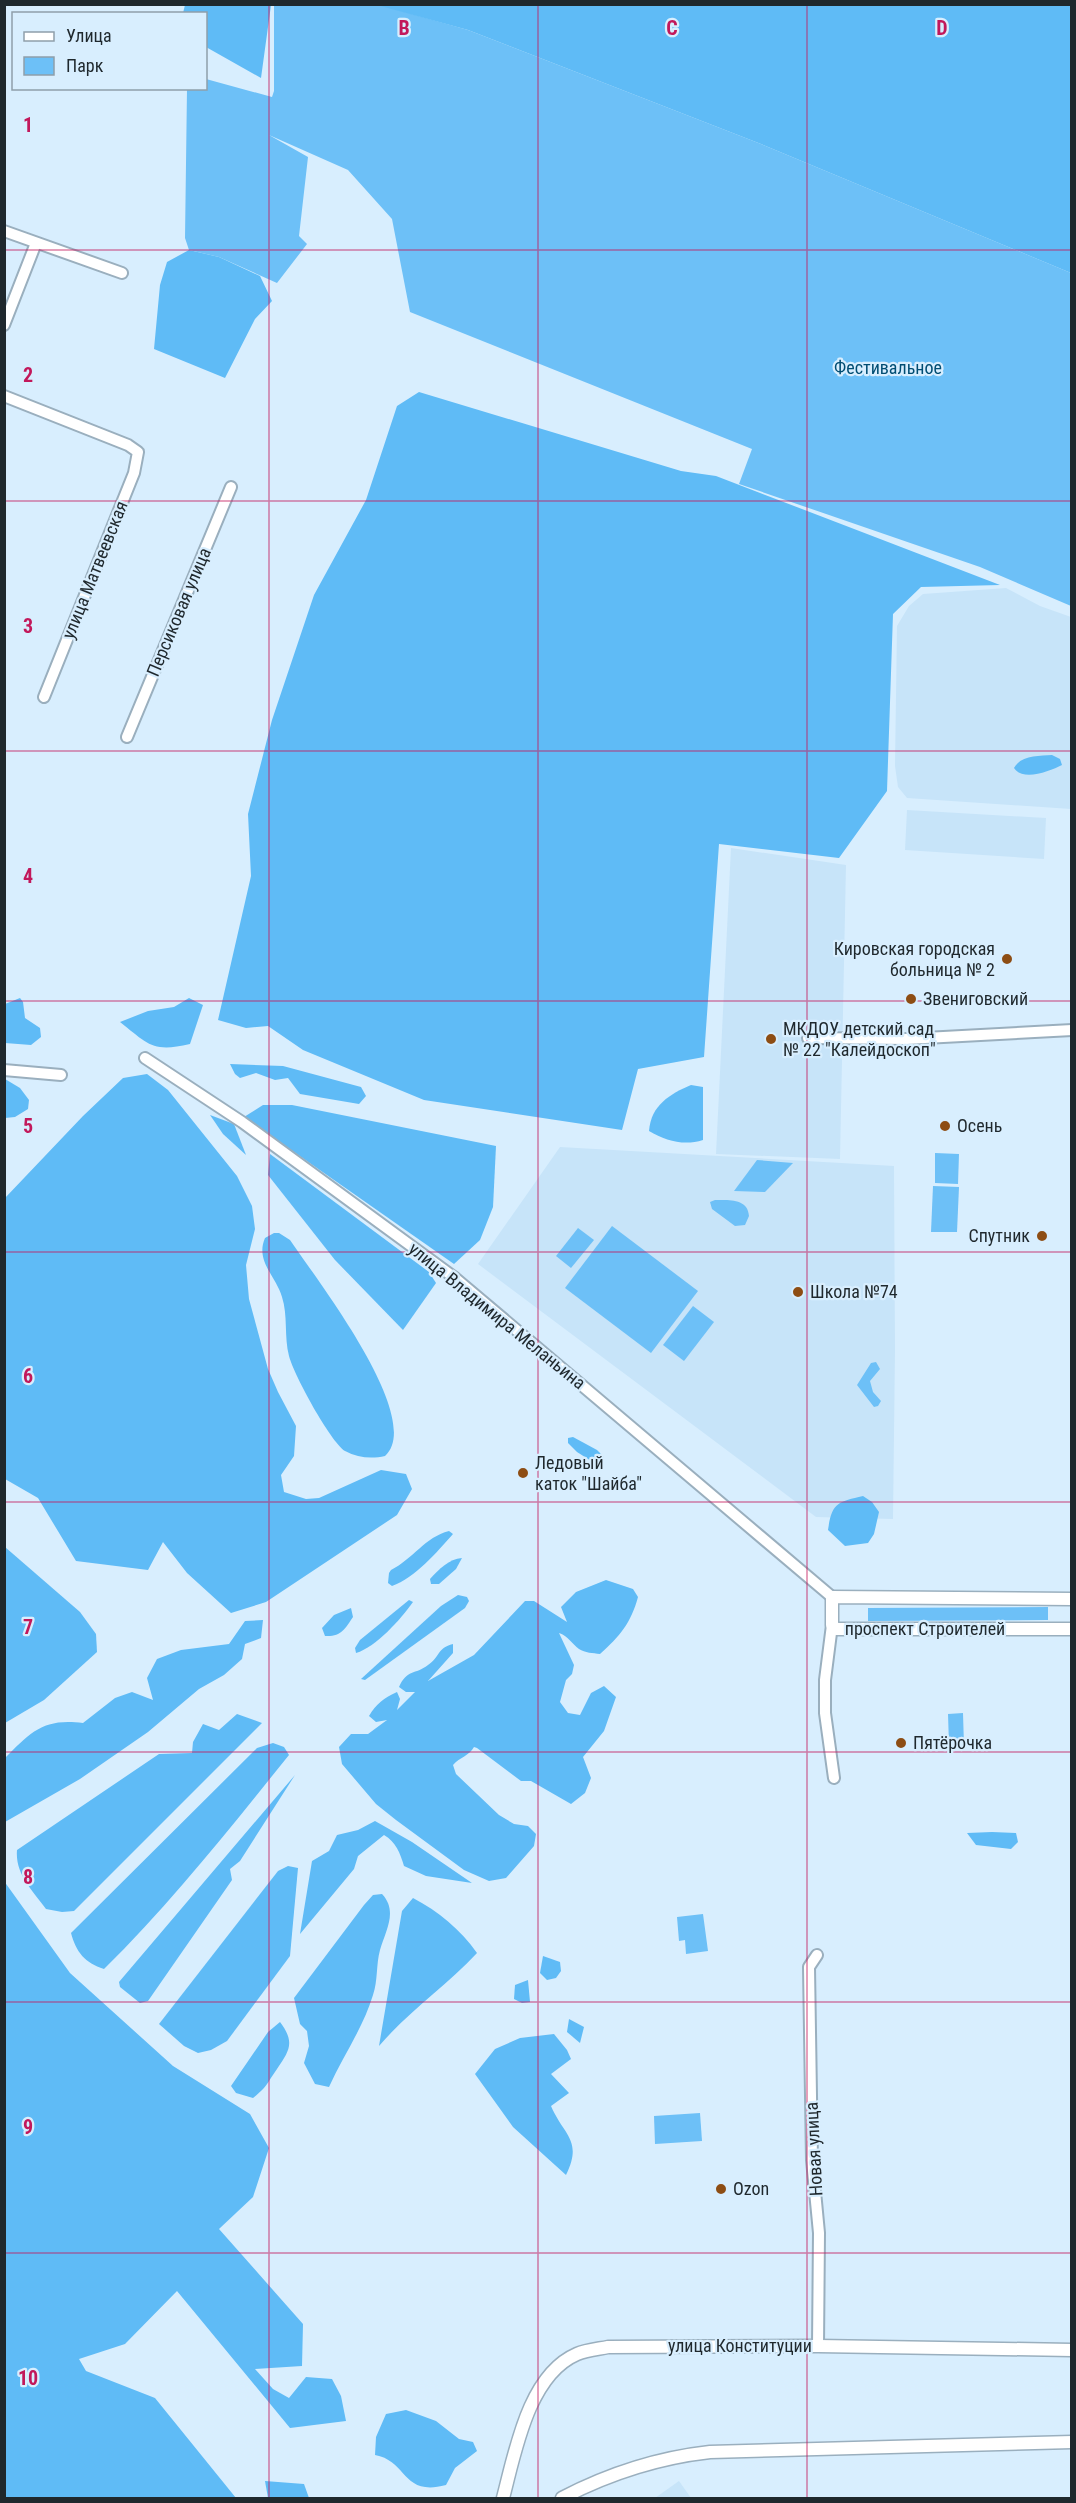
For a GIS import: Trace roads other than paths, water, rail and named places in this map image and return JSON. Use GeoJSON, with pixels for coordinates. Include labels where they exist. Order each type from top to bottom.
{"type":"FeatureCollection","features":[{"type":"Feature","properties":{"kind":"street"},"geometry":{"type":"LineString","coordinates":[[4,231],[122,273]]}},
{"type":"Feature","properties":{"kind":"street"},"geometry":{"type":"LineString","coordinates":[[4,325],[36,243]]}},
{"type":"Feature","properties":{"kind":"street","name":"улица Матвеевская"},"geometry":{"type":"LineString","coordinates":[[4,396],[128,445],[138,452],[134,472],[44,697]]}},
{"type":"Feature","properties":{"kind":"street","name":"Персиковая улица"},"geometry":{"type":"LineString","coordinates":[[127,737],[231,487]]}},
{"type":"Feature","properties":{"kind":"street"},"geometry":{"type":"LineString","coordinates":[[808,1038],[906,1039],[1071,1030]]}},
{"type":"Feature","properties":{"kind":"street","name":"улица Владимира Меланьина"},"geometry":{"type":"LineString","coordinates":[[145,1058],[242,1122],[455,1278],[832,1597]]}},
{"type":"Feature","properties":{"kind":"street"},"geometry":{"type":"LineString","coordinates":[[4,1070],[61,1076]]}},
{"type":"Feature","properties":{"kind":"street","name":"проспект Строителей"},"geometry":{"type":"LineString","coordinates":[[1071,1599],[832,1597],[832,1625],[836,1629],[1071,1629]]}},
{"type":"Feature","properties":{"kind":"street"},"geometry":{"type":"LineString","coordinates":[[832,1625],[825,1680],[825,1713],[834,1778]]}},
{"type":"Feature","properties":{"kind":"street","name":"Новая улица"},"geometry":{"type":"LineString","coordinates":[[817,1955],[809,1967],[812,2160],[819,2233],[818,2346]]}},
{"type":"Feature","properties":{"kind":"street","name":"улица Конституции"},"geometry":{"type":"LineString","coordinates":[[503,2499],[528,2411],[536,2395],[554,2370],[576,2355],[608,2347],[818,2346],[1071,2350]]}},
{"type":"Feature","properties":{"kind":"street"},"geometry":{"type":"LineString","coordinates":[[562,2499],[625,2469],[675,2456],[700,2453],[1071,2442]]}},
{"type":"Feature","properties":{"kind":"place","name":"Кировская городская больница № 2"},"geometry":{"type":"Point","coordinates":[1007,959]}},
{"type":"Feature","properties":{"kind":"place","name":"Звениговский"},"geometry":{"type":"Point","coordinates":[911,999]}},
{"type":"Feature","properties":{"kind":"place","name":"МКДОУ детский сад № 22 \"Калейдоскоп\""},"geometry":{"type":"Point","coordinates":[771,1039]}},
{"type":"Feature","properties":{"kind":"place","name":"Осень"},"geometry":{"type":"Point","coordinates":[945,1126]}},
{"type":"Feature","properties":{"kind":"place","name":"Спутник"},"geometry":{"type":"Point","coordinates":[1042,1236]}},
{"type":"Feature","properties":{"kind":"place","name":"Школа №74"},"geometry":{"type":"Point","coordinates":[798,1292]}},
{"type":"Feature","properties":{"kind":"place","name":"Ледовый каток \"Шайба\""},"geometry":{"type":"Point","coordinates":[523,1473]}},
{"type":"Feature","properties":{"kind":"place","name":"Пятёрочка"},"geometry":{"type":"Point","coordinates":[901,1743]}},
{"type":"Feature","properties":{"kind":"place","name":"Ozon"},"geometry":{"type":"Point","coordinates":[721,2189]}},
{"type":"Feature","properties":{"kind":"park label","name":"Фестивальное"},"geometry":{"type":"Point","coordinates":[888,368]}}]}
